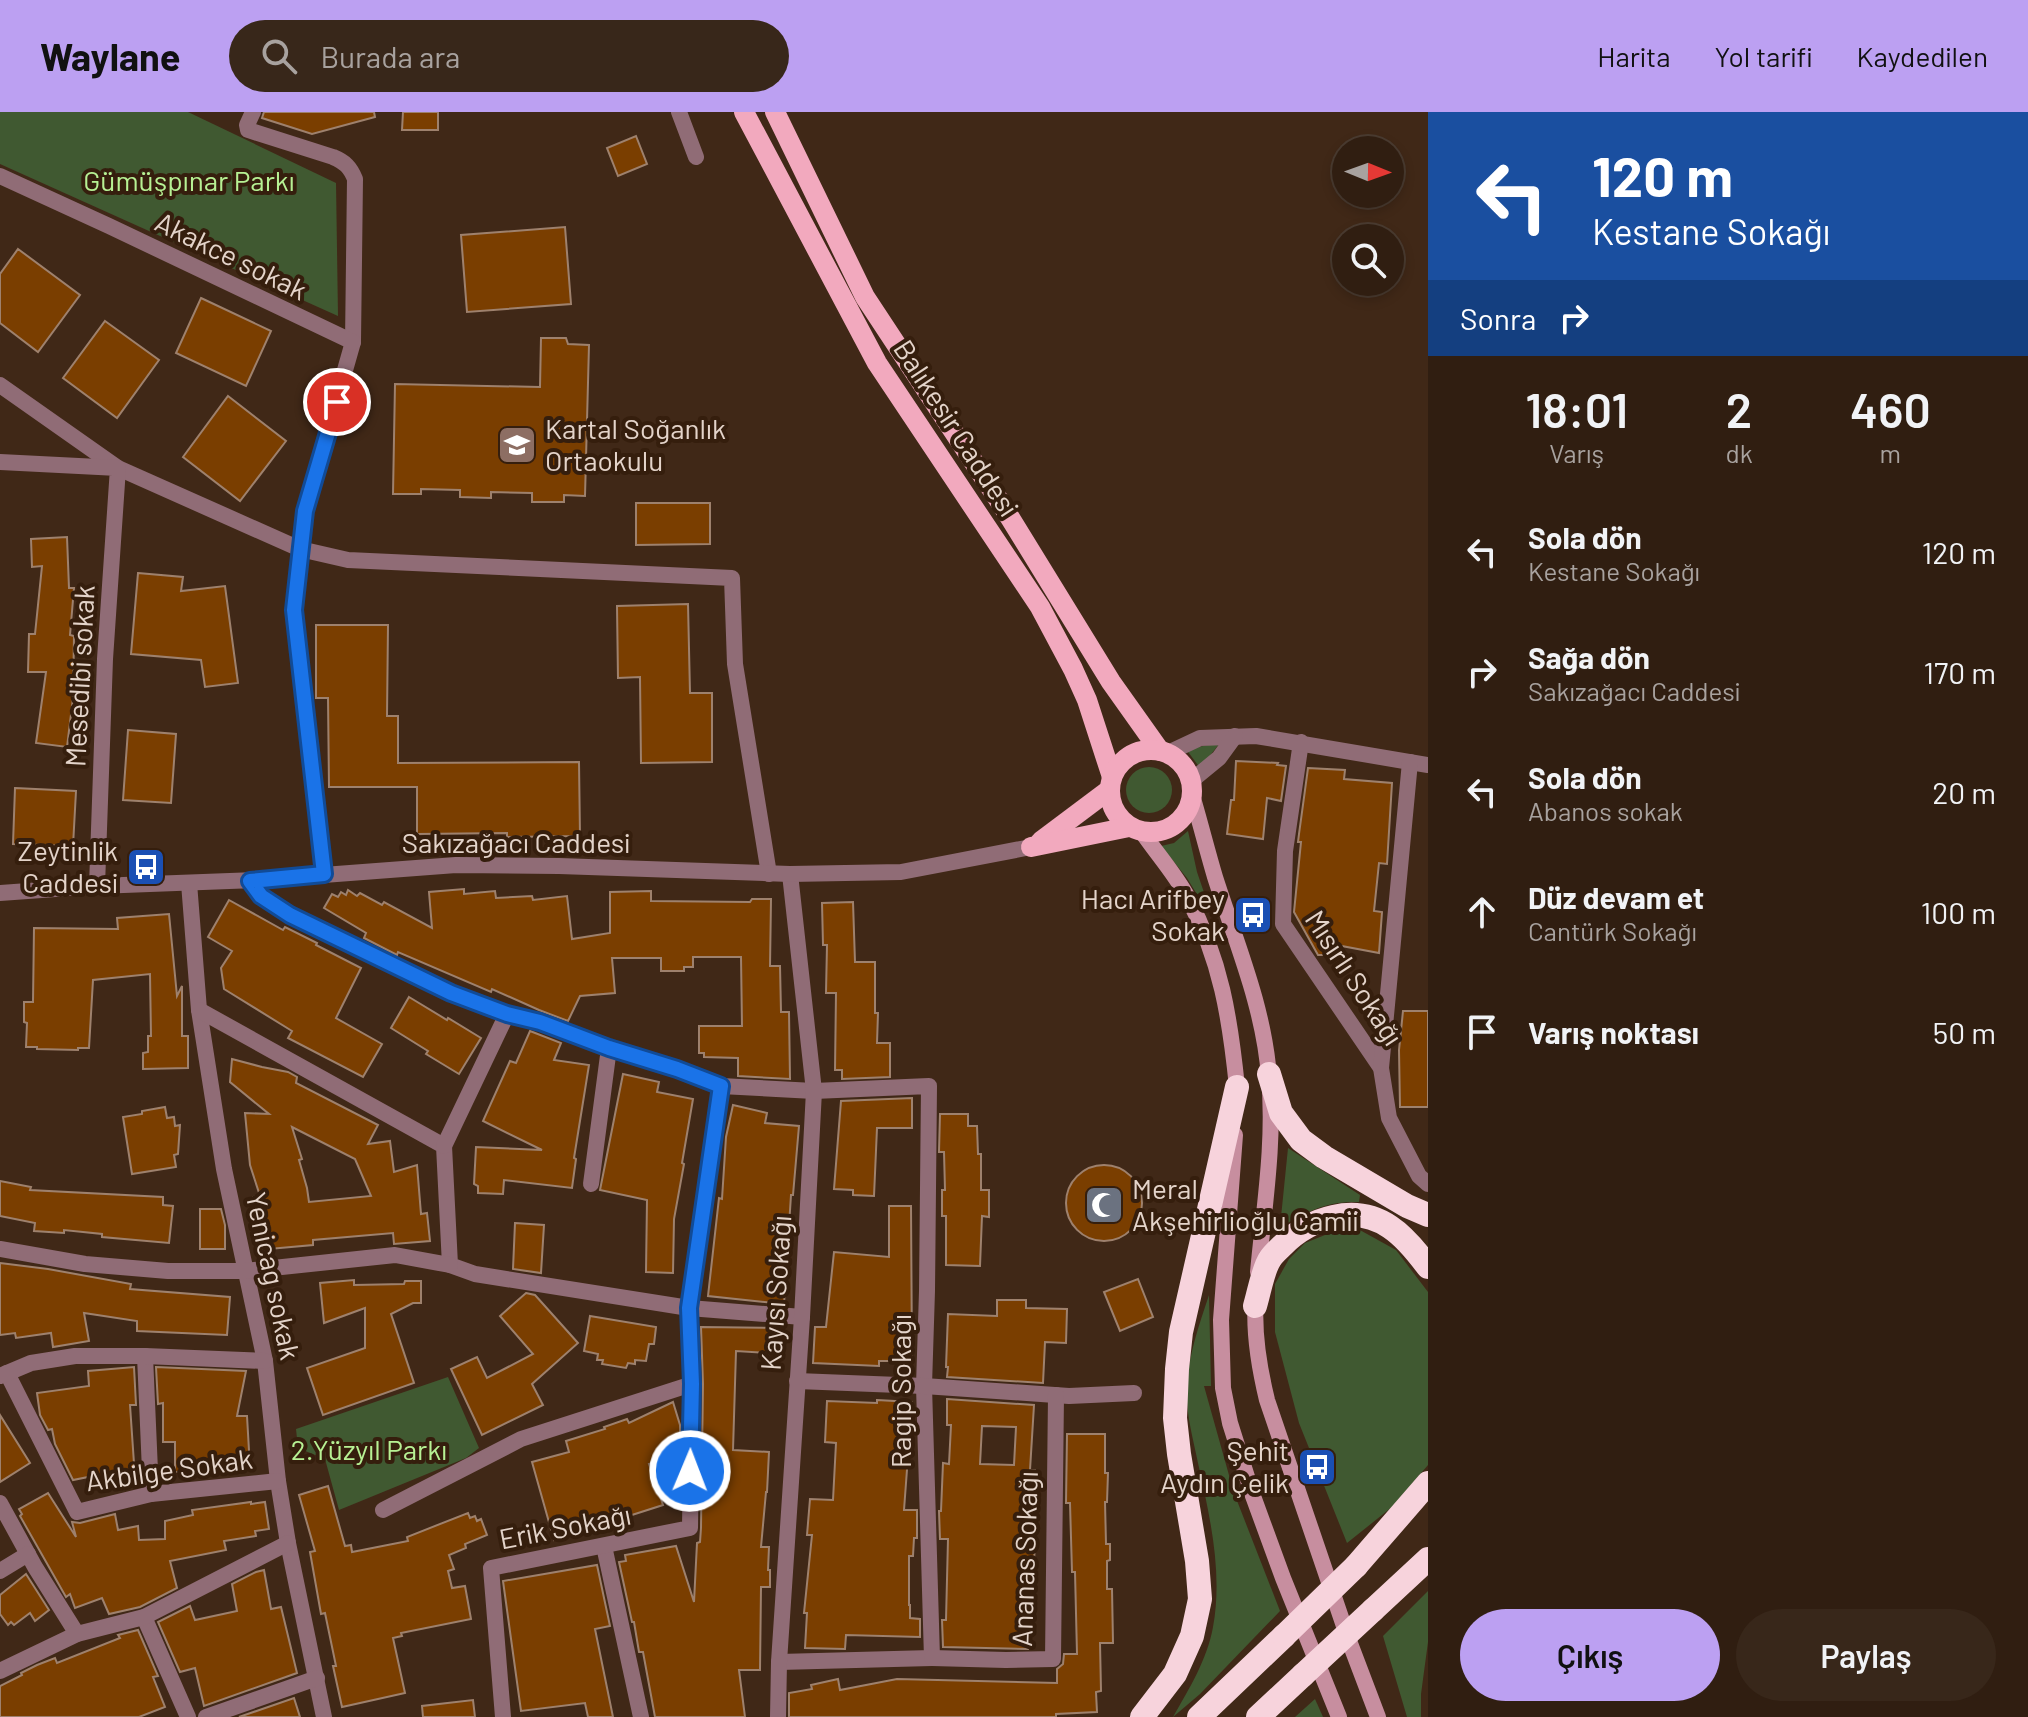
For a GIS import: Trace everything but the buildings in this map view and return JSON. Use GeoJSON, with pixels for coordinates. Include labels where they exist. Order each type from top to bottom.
{"type":"FeatureCollection","features":[{"type":"Feature","properties":{"kind":"highway"},"geometry":{"type":"LineString","coordinates":[[1269,1074],[1281,1113],[1301,1140],[1324,1157],[1428,1215]]}},
{"type":"Feature","properties":{"kind":"highway"},"geometry":{"type":"LineString","coordinates":[[1142,1717],[1175,1674],[1192,1636],[1200,1599],[1197,1561],[1177,1442],[1176,1380],[1181,1332],[1237,1087]]}},
{"type":"Feature","properties":{"kind":"highway"},"geometry":{"type":"LineString","coordinates":[[1255,1306],[1269,1260],[1310,1224],[1341,1215],[1369,1217],[1388,1225],[1403,1237],[1428,1267]]}},
{"type":"Feature","properties":{"kind":"highway"},"geometry":{"type":"LineString","coordinates":[[1356,1566],[1428,1483]]}},
{"type":"Feature","properties":{"kind":"highway"},"geometry":{"type":"LineString","coordinates":[[1199,1717],[1356,1566],[1428,1504]]}},
{"type":"Feature","properties":{"kind":"highway"},"geometry":{"type":"LineString","coordinates":[[1260,1717],[1428,1559]]}},
{"type":"Feature","properties":{"kind":"main road","name":"Balıkesir Caddesi"},"geometry":{"type":"LineString","coordinates":[[744,112],[877,363],[1040,607],[1087,700],[1110,784]]}},
{"type":"Feature","properties":{"kind":"main road","name":"Balıkesir Caddesi"},"geometry":{"type":"LineString","coordinates":[[775,112],[865,297],[1004,508],[1111,682],[1164,752]]}},
{"type":"Feature","properties":{"kind":"main road"},"geometry":{"type":"LineString","coordinates":[[1031,847],[1050,836],[1110,784],[1118,766],[1128,757],[1140,751],[1164,752],[1177,759],[1186,769],[1215,875],[1252,986],[1269,1074],[1272,1124],[1255,1306],[1260,1371],[1267,1400],[1348,1638],[1378,1717]]}},
{"type":"Feature","properties":{"kind":"main road"},"geometry":{"type":"LineString","coordinates":[[1110,784],[1111,804],[1118,817],[1136,829],[1186,894],[1204,930],[1227,1006],[1237,1087],[1222,1307],[1223,1388],[1230,1423],[1249,1482],[1283,1578],[1339,1717]]}},
{"type":"Feature","properties":{"kind":"main road"},"geometry":{"type":"LineString","coordinates":[[1031,847],[1083,835],[1136,829],[1156,832],[1170,828],[1189,807],[1191,788]]}},
{"type":"Feature","properties":{"kind":"street"},"geometry":{"type":"LineString","coordinates":[[253,112],[248,130],[344,162],[355,179],[353,342],[305,511],[294,610],[324,874]]}},
{"type":"Feature","properties":{"kind":"street"},"geometry":{"type":"LineString","coordinates":[[679,112],[696,157]]}},
{"type":"Feature","properties":{"kind":"street","name":"Akakce sokak"},"geometry":{"type":"LineString","coordinates":[[0,176],[353,342]]}},
{"type":"Feature","properties":{"kind":"street"},"geometry":{"type":"LineString","coordinates":[[0,385],[118,468],[300,549],[348,560],[732,578],[735,664],[769,874]]}},
{"type":"Feature","properties":{"kind":"street"},"geometry":{"type":"LineString","coordinates":[[0,462],[118,468]]}},
{"type":"Feature","properties":{"kind":"street","name":"Mesedibi sokak"},"geometry":{"type":"LineString","coordinates":[[97,886],[105,659],[118,468]]}},
{"type":"Feature","properties":{"kind":"street"},"geometry":{"type":"LineString","coordinates":[[1191,788],[1235,736]]}},
{"type":"Feature","properties":{"kind":"street"},"geometry":{"type":"LineString","coordinates":[[1164,752],[1200,738],[1264,736],[1428,765]]}},
{"type":"Feature","properties":{"kind":"street","name":"Mısırlı Sokağı"},"geometry":{"type":"LineString","coordinates":[[1301,742],[1285,851],[1283,924],[1381,1068],[1389,1118],[1419,1176],[1428,1184]]}},
{"type":"Feature","properties":{"kind":"street"},"geometry":{"type":"LineString","coordinates":[[1381,1068],[1410,762]]}},
{"type":"Feature","properties":{"kind":"street","name":"Sakızağacı Caddesi"},"geometry":{"type":"LineString","coordinates":[[0,893],[250,881],[456,865],[769,874],[901,872],[1031,847]]}},
{"type":"Feature","properties":{"kind":"street","name":"Kayısı Sokağı"},"geometry":{"type":"LineString","coordinates":[[778,1717],[814,1091],[790,874]]}},
{"type":"Feature","properties":{"kind":"street"},"geometry":{"type":"LineString","coordinates":[[250,881],[261,896],[290,915],[451,993],[507,1014],[540,1022],[721,1086],[814,1091]]}},
{"type":"Feature","properties":{"kind":"street","name":"Yenicag sokak"},"geometry":{"type":"LineString","coordinates":[[189,883],[199,1010],[224,1169],[265,1361],[288,1543],[324,1717]]}},
{"type":"Feature","properties":{"kind":"street"},"geometry":{"type":"LineString","coordinates":[[199,1010],[444,1146]]}},
{"type":"Feature","properties":{"kind":"street"},"geometry":{"type":"LineString","coordinates":[[450,1265],[444,1146],[507,1014]]}},
{"type":"Feature","properties":{"kind":"street"},"geometry":{"type":"LineString","coordinates":[[591,1184],[609,1048]]}},
{"type":"Feature","properties":{"kind":"street","name":"Erik Sokağı"},"geometry":{"type":"LineString","coordinates":[[503,1717],[491,1568],[690,1528],[692,1384],[689,1308],[721,1086]]}},
{"type":"Feature","properties":{"kind":"street","name":"Ragip Sokağı"},"geometry":{"type":"LineString","coordinates":[[814,1091],[929,1086],[924,1386],[932,1658]]}},
{"type":"Feature","properties":{"kind":"street"},"geometry":{"type":"LineString","coordinates":[[0,1249],[85,1264],[168,1271],[245,1271],[395,1255],[450,1265],[475,1274],[689,1308],[802,1317]]}},
{"type":"Feature","properties":{"kind":"street"},"geometry":{"type":"LineString","coordinates":[[4,1375],[31,1363],[75,1356],[265,1361]]}},
{"type":"Feature","properties":{"kind":"street"},"geometry":{"type":"LineString","coordinates":[[145,1356],[151,1494]]}},
{"type":"Feature","properties":{"kind":"street","name":"Akbilge Sokak"},"geometry":{"type":"LineString","coordinates":[[4,1375],[77,1512],[151,1494],[278,1481]]}},
{"type":"Feature","properties":{"kind":"street"},"geometry":{"type":"LineString","coordinates":[[797,1381],[1069,1396],[1134,1393]]}},
{"type":"Feature","properties":{"kind":"street"},"geometry":{"type":"LineString","coordinates":[[383,1510],[521,1439],[692,1384]]}},
{"type":"Feature","properties":{"kind":"street","name":"Ananas Sokağı"},"geometry":{"type":"LineString","coordinates":[[932,1658],[1053,1659],[1056,1395]]}},
{"type":"Feature","properties":{"kind":"street"},"geometry":{"type":"LineString","coordinates":[[0,1503],[77,1634]]}},
{"type":"Feature","properties":{"kind":"street"},"geometry":{"type":"LineString","coordinates":[[0,1671],[77,1634],[144,1617],[288,1543]]}},
{"type":"Feature","properties":{"kind":"street"},"geometry":{"type":"LineString","coordinates":[[604,1546],[641,1717]]}},
{"type":"Feature","properties":{"kind":"street"},"geometry":{"type":"LineString","coordinates":[[0,1571],[28,1554]]}},
{"type":"Feature","properties":{"kind":"street"},"geometry":{"type":"LineString","coordinates":[[144,1617],[188,1717]]}},
{"type":"Feature","properties":{"kind":"street"},"geometry":{"type":"LineString","coordinates":[[779,1662],[932,1658]]}},
{"type":"Feature","properties":{"kind":"street"},"geometry":{"type":"LineString","coordinates":[[206,1717],[317,1678]]}},
{"type":"Feature","properties":{"kind":"green space","name":"Gümüşpınar Parkı"},"geometry":{"type":"Polygon","coordinates":[[[0,112],[188,112],[336,183],[338,316],[0,164],[0,112]]]}},
{"type":"Feature","properties":{"kind":"green space"},"geometry":{"type":"Polygon","coordinates":[[[1220,743],[1200,768],[1186,749],[1220,743]]]}},
{"type":"Feature","properties":{"kind":"green space"},"geometry":{"type":"Polygon","coordinates":[[[1149,767],[1165,774],[1172,790],[1165,806],[1149,813],[1133,806],[1126,790],[1133,774],[1149,767]]]}},
{"type":"Feature","properties":{"kind":"green space"},"geometry":{"type":"Polygon","coordinates":[[[1188,831],[1210,910],[1207,911],[1187,878],[1161,846],[1174,843],[1188,831]]]}},
{"type":"Feature","properties":{"kind":"green space"},"geometry":{"type":"Polygon","coordinates":[[[1288,1148],[1360,1195],[1359,1202],[1327,1205],[1280,1227],[1288,1148]]]}},
{"type":"Feature","properties":{"kind":"green space"},"geometry":{"type":"Polygon","coordinates":[[[1358,1229],[1396,1250],[1428,1292],[1428,1465],[1392,1507],[1347,1543],[1299,1423],[1275,1332],[1275,1284],[1289,1259],[1305,1243],[1325,1235],[1358,1229]]]}},
{"type":"Feature","properties":{"kind":"green space"},"geometry":{"type":"Polygon","coordinates":[[[1209,1295],[1211,1386],[1204,1386],[1234,1493],[1280,1611],[1200,1694],[1173,1717],[1206,1651],[1216,1607],[1214,1545],[1187,1394],[1192,1350],[1209,1295]]]}},
{"type":"Feature","properties":{"kind":"green space","name":"2.Yüzyıl Parkı"},"geometry":{"type":"Polygon","coordinates":[[[448,1377],[479,1448],[466,1458],[339,1510],[325,1459],[298,1448],[296,1429],[448,1377]]]}},
{"type":"Feature","properties":{"kind":"green space"},"geometry":{"type":"Polygon","coordinates":[[[1428,1591],[1428,1642],[1421,1717],[1407,1717],[1383,1636],[1428,1591]]]}},
{"type":"Feature","properties":{"kind":"green space"},"geometry":{"type":"Polygon","coordinates":[[[1315,1699],[1323,1717],[1295,1717],[1315,1699]]]}},
{"type":"Feature","properties":{"kind":"place","name":"Kartal Soğanlık Ortaokulu"},"geometry":{"type":"Point","coordinates":[517,445]}},
{"type":"Feature","properties":{"kind":"place","name":"Zeyti̇nli̇k Caddesi̇"},"geometry":{"type":"Point","coordinates":[146,867]}},
{"type":"Feature","properties":{"kind":"place","name":"Hacı Ari̇fbey Sokak"},"geometry":{"type":"Point","coordinates":[1253,915]}},
{"type":"Feature","properties":{"kind":"place","name":"Meral Akşehirlioğlu Camii"},"geometry":{"type":"Point","coordinates":[1104,1205]}},
{"type":"Feature","properties":{"kind":"place","name":"Şehit Aydın Çelik"},"geometry":{"type":"Point","coordinates":[1317,1467]}},
{"type":"Feature","properties":{"kind":"route"},"geometry":{"type":"LineString","coordinates":[[337,402],[305,511],[294,610],[324,874],[250,881],[261,896],[290,915],[451,993],[721,1086],[689,1308],[692,1384],[690,1471]]}}]}
